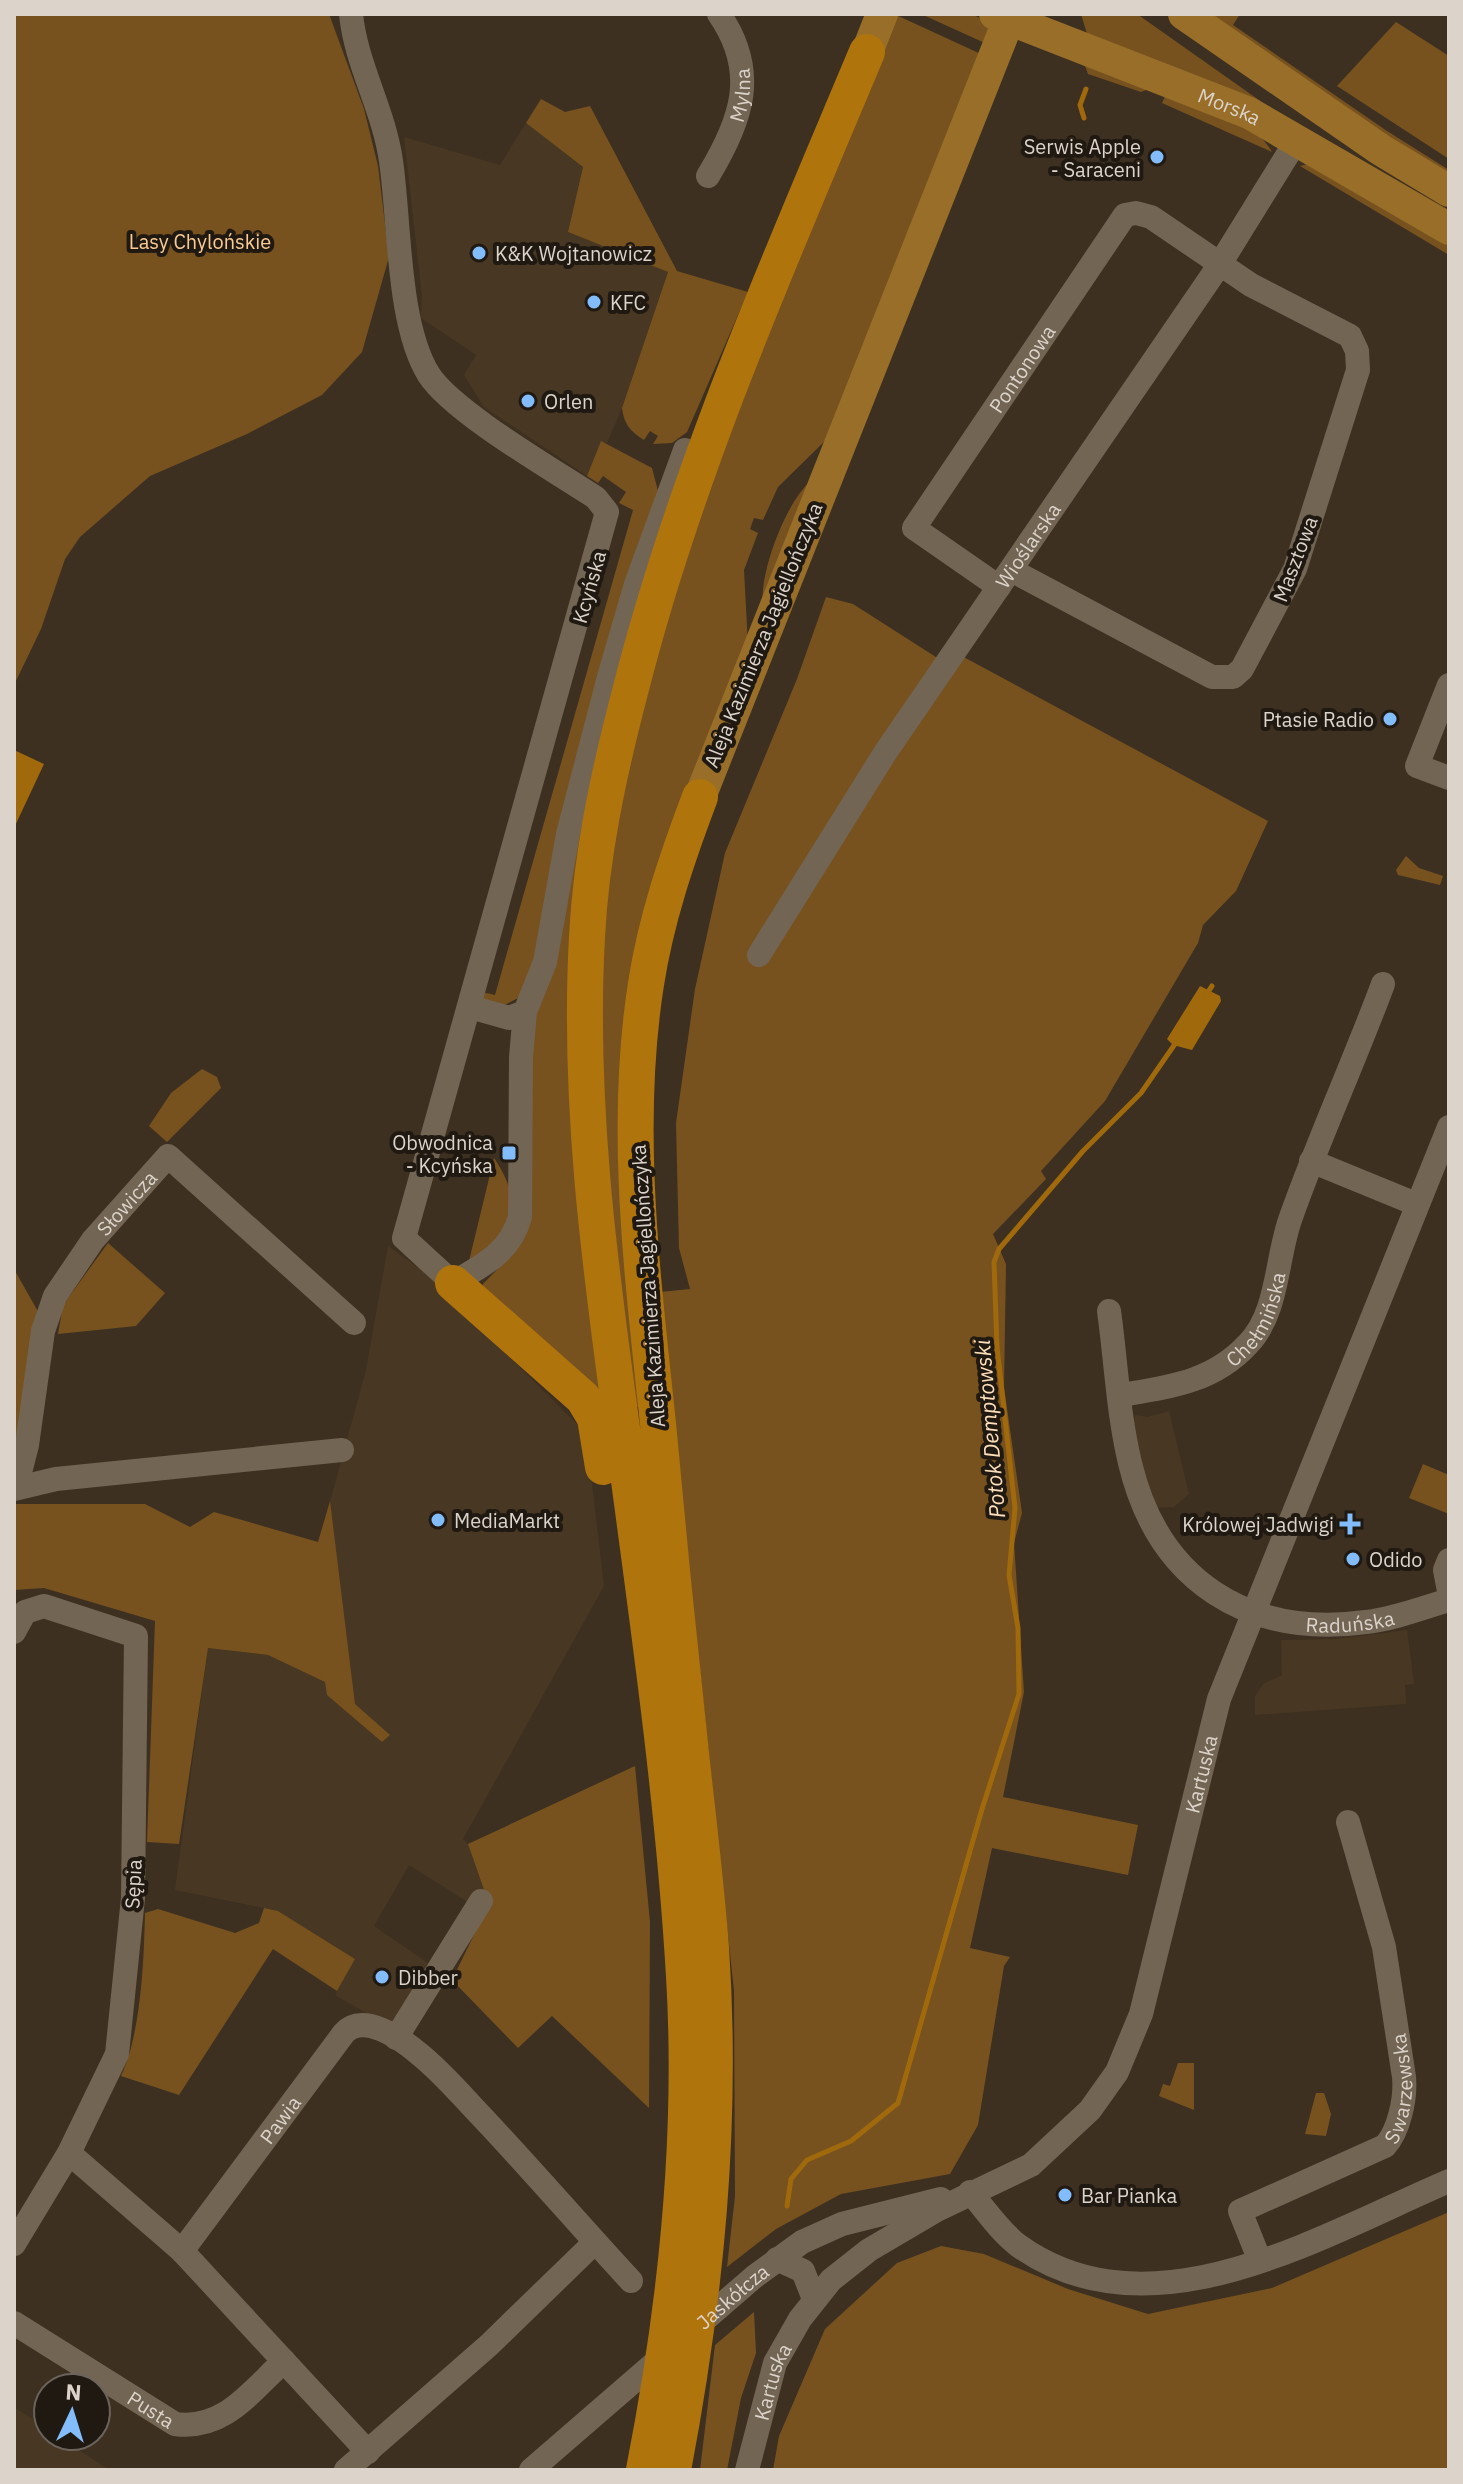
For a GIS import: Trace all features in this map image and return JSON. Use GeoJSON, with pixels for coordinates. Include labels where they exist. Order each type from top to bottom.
{"type":"FeatureCollection","features":[{"type":"Feature","properties":{"kind":"highway","name":"Aleja Kazimierza Jagiellończyka"},"geometry":{"type":"LineString","coordinates":[[644,2470],[675,2286],[685,2158],[687,2074],[683,1958],[654,1681],[593,1204],[584,1041],[587,928],[613,761],[637,664],[689,492],[740,358],[867,52]]}},
{"type":"Feature","properties":{"kind":"highway"},"geometry":{"type":"LineString","coordinates":[[685,450],[715,387],[740,358]]}},
{"type":"Feature","properties":{"kind":"highway","name":"Aleja Kazimierza Jagiellończyka"},"geometry":{"type":"LineString","coordinates":[[673,2470],[691,2378],[711,2222],[716,2051],[705,1885],[644,1288],[636,1111],[642,1014],[653,951],[671,878],[700,797]]}},
{"type":"Feature","properties":{"kind":"highway"},"geometry":{"type":"LineString","coordinates":[[453,1283],[583,1398],[595,1418],[621,1589],[654,1681]]}},
{"type":"Feature","properties":{"kind":"main road","name":"Aleja Kazimierza Jagiellończyka"},"geometry":{"type":"LineString","coordinates":[[867,52],[882,14]]}},
{"type":"Feature","properties":{"kind":"main road"},"geometry":{"type":"LineString","coordinates":[[1184,14],[1381,150],[1449,191]]}},
{"type":"Feature","properties":{"kind":"main road","name":"Aleja Kazimierza Jagiellończyka"},"geometry":{"type":"LineString","coordinates":[[700,797],[1005,16]]}},
{"type":"Feature","properties":{"kind":"main road","name":"Morska"},"geometry":{"type":"LineString","coordinates":[[1005,16],[1200,92],[1298,138],[1449,229]]}},
{"type":"Feature","properties":{"kind":"street","name":"Kcyńska"},"geometry":{"type":"LineString","coordinates":[[351,14],[357,51],[391,157],[412,335],[423,364],[437,385],[465,409],[596,498],[607,512],[601,546],[404,1238],[453,1283]]}},
{"type":"Feature","properties":{"kind":"street","name":"Mylna"},"geometry":{"type":"LineString","coordinates":[[708,176],[733,127],[743,82],[738,46],[719,14]]}},
{"type":"Feature","properties":{"kind":"street","name":"Wioślarska"},"geometry":{"type":"LineString","coordinates":[[759,955],[885,753],[1220,264],[1298,138]]}},
{"type":"Feature","properties":{"kind":"street","name":"Pontonowa"},"geometry":{"type":"LineString","coordinates":[[1005,578],[914,528],[1121,219],[1130,213],[1151,217],[1220,264]]}},
{"type":"Feature","properties":{"kind":"street","name":"Masztowa"},"geometry":{"type":"LineString","coordinates":[[1005,578],[1212,677],[1233,677],[1242,669],[1295,569],[1358,361],[1350,336],[1287,306],[1220,264]]}},
{"type":"Feature","properties":{"kind":"street"},"geometry":{"type":"LineString","coordinates":[[453,1283],[499,1255],[514,1237],[520,1217],[521,1057],[525,1012],[545,962],[566,846],[606,685],[636,584],[685,450]]}},
{"type":"Feature","properties":{"kind":"street"},"geometry":{"type":"LineString","coordinates":[[1449,685],[1417,766],[1449,778]]}},
{"type":"Feature","properties":{"kind":"street","name":"Chełmińska"},"geometry":{"type":"LineString","coordinates":[[1121,1395],[1190,1383],[1209,1375],[1247,1345],[1267,1312],[1289,1222],[1383,984]]}},
{"type":"Feature","properties":{"kind":"street"},"geometry":{"type":"LineString","coordinates":[[470,1007],[509,1018],[525,1012]]}},
{"type":"Feature","properties":{"kind":"street","name":"Kartuska"},"geometry":{"type":"LineString","coordinates":[[747,2470],[775,2363],[787,2338],[814,2299],[847,2265],[869,2250],[970,2192],[1015,2174],[1045,2153],[1090,2110],[1122,2062],[1141,2014],[1219,1699],[1251,1612],[1449,1127]]}},
{"type":"Feature","properties":{"kind":"street","name":"Słowicza"},"geometry":{"type":"LineString","coordinates":[[342,1450],[56,1479],[15,1489],[27,1445],[43,1331],[55,1296],[93,1240],[168,1156],[354,1323]]}},
{"type":"Feature","properties":{"kind":"street"},"geometry":{"type":"LineString","coordinates":[[1311,1161],[1416,1204]]}},
{"type":"Feature","properties":{"kind":"street"},"geometry":{"type":"LineString","coordinates":[[1109,1311],[1131,1465],[1154,1526],[1172,1554],[1209,1592],[1251,1612]]}},
{"type":"Feature","properties":{"kind":"street"},"geometry":{"type":"LineString","coordinates":[[1449,1560],[1445,1570],[1449,1591]]}},
{"type":"Feature","properties":{"kind":"street","name":"Raduńska"},"geometry":{"type":"LineString","coordinates":[[1251,1612],[1281,1623],[1328,1625],[1368,1622],[1449,1600]]}},
{"type":"Feature","properties":{"kind":"street","name":"Sępia"},"geometry":{"type":"LineString","coordinates":[[14,1632],[25,1612],[44,1606],[136,1636],[135,1866],[119,2036],[110,2073],[69,2153],[14,2244]]}},
{"type":"Feature","properties":{"kind":"street","name":"Swarzewska"},"geometry":{"type":"LineString","coordinates":[[1260,2261],[1240,2211],[1385,2146],[1392,2139],[1403,2099],[1404,2077],[1384,1947],[1348,1822]]}},
{"type":"Feature","properties":{"kind":"street"},"geometry":{"type":"LineString","coordinates":[[396,2038],[481,1901]]}},
{"type":"Feature","properties":{"kind":"street","name":"Pawia"},"geometry":{"type":"LineString","coordinates":[[182,2251],[350,2026],[374,2027],[418,2052],[631,2281]]}},
{"type":"Feature","properties":{"kind":"street"},"geometry":{"type":"LineString","coordinates":[[69,2153],[182,2251],[368,2452]]}},
{"type":"Feature","properties":{"kind":"street"},"geometry":{"type":"LineString","coordinates":[[970,2192],[1019,2245],[1042,2260],[1087,2277],[1133,2283],[1174,2283],[1260,2261],[1449,2181]]}},
{"type":"Feature","properties":{"kind":"street","name":"Jaskółcza"},"geometry":{"type":"LineString","coordinates":[[531,2470],[754,2277],[818,2233],[842,2224],[970,2192]]}},
{"type":"Feature","properties":{"kind":"street"},"geometry":{"type":"LineString","coordinates":[[346,2470],[489,2345],[595,2242]]}},
{"type":"Feature","properties":{"kind":"street"},"geometry":{"type":"LineString","coordinates":[[777,2259],[803,2271],[814,2299]]}},
{"type":"Feature","properties":{"kind":"street","name":"Pusta"},"geometry":{"type":"LineString","coordinates":[[14,2323],[175,2424],[211,2423],[284,2361]]}},
{"type":"Feature","properties":{"kind":"shaded area"},"geometry":{"type":"Polygon","coordinates":[[[526,123],[583,167],[568,232],[668,272],[622,408],[607,443],[601,442],[587,476],[484,407],[464,375],[476,355],[421,318],[422,296],[404,137],[500,165],[526,123]]]}},
{"type":"Feature","properties":{"kind":"shaded area"},"geometry":{"type":"Polygon","coordinates":[[[14,750],[44,764],[14,828],[14,750]]]}},
{"type":"Feature","properties":{"kind":"shaded area"},"geometry":{"type":"Polygon","coordinates":[[[1200,986],[1220,996],[1221,1001],[1192,1050],[1173,1045],[1167,1039],[1200,986]]]}},
{"type":"Feature","properties":{"kind":"shaded area"},"geometry":{"type":"Polygon","coordinates":[[[388,1246],[423,1271],[586,1433],[604,1586],[463,1839],[468,1844],[489,1904],[485,1913],[409,1865],[374,1926],[428,1963],[390,2027],[335,1995],[355,1959],[278,1911],[175,1890],[208,1648],[268,1655],[325,1682],[316,1553],[366,1370],[388,1246]]]}},
{"type":"Feature","properties":{"kind":"shaded area"},"geometry":{"type":"Polygon","coordinates":[[[1169,1411],[1189,1494],[1174,1507],[1152,1508],[1133,1430],[1135,1415],[1147,1417],[1169,1411]]]}},
{"type":"Feature","properties":{"kind":"shaded area"},"geometry":{"type":"Polygon","coordinates":[[[1407,1630],[1414,1684],[1405,1685],[1406,1704],[1255,1715],[1255,1696],[1263,1684],[1282,1675],[1281,1640],[1336,1639],[1407,1630]]]}},
{"type":"Feature","properties":{"kind":"shaded area"},"geometry":{"type":"Polygon","coordinates":[[[14,2407],[32,2419],[32,2452],[82,2452],[109,2470],[14,2470],[14,2407]]]}},
{"type":"Feature","properties":{"kind":"green space","name":"Lasy Chylońskie"},"geometry":{"type":"Polygon","coordinates":[[[14,14],[329,14],[364,109],[378,166],[389,257],[362,352],[322,395],[247,434],[150,476],[80,537],[65,559],[41,629],[14,685],[14,14]]]}},
{"type":"Feature","properties":{"kind":"green space"},"geometry":{"type":"Polygon","coordinates":[[[894,14],[983,55],[829,437],[778,487],[763,520],[754,518],[750,529],[758,533],[744,570],[748,646],[655,883],[640,1406],[634,1408],[601,1099],[602,919],[619,801],[637,719],[713,474],[894,14]]]}},
{"type":"Feature","properties":{"kind":"green space"},"geometry":{"type":"Polygon","coordinates":[[[921,14],[972,14],[995,26],[987,44],[921,14]]]}},
{"type":"Feature","properties":{"kind":"green space"},"geometry":{"type":"Polygon","coordinates":[[[1081,14],[1137,14],[1266,105],[1449,210],[1449,219],[1088,37],[1081,14]]]}},
{"type":"Feature","properties":{"kind":"green space"},"geometry":{"type":"Polygon","coordinates":[[[1202,14],[1240,14],[1233,25],[1449,170],[1449,180],[1202,14]]]}},
{"type":"Feature","properties":{"kind":"green space"},"geometry":{"type":"Polygon","coordinates":[[[1396,22],[1449,56],[1449,159],[1337,86],[1396,22]]]}},
{"type":"Feature","properties":{"kind":"green space"},"geometry":{"type":"Polygon","coordinates":[[[1084,63],[1146,85],[1146,90],[1141,92],[1088,74],[1084,63]]]}},
{"type":"Feature","properties":{"kind":"green space"},"geometry":{"type":"Polygon","coordinates":[[[1167,92],[1240,123],[1264,141],[1272,152],[1162,103],[1167,92]]]}},
{"type":"Feature","properties":{"kind":"green space"},"geometry":{"type":"Polygon","coordinates":[[[541,99],[565,112],[590,106],[677,271],[748,292],[687,432],[672,443],[653,444],[658,436],[650,431],[644,440],[639,437],[626,423],[622,408],[668,272],[568,232],[583,167],[526,123],[541,99]]]}},
{"type":"Feature","properties":{"kind":"green space"},"geometry":{"type":"Polygon","coordinates":[[[1308,164],[1449,241],[1449,255],[1300,166],[1308,164]]]}},
{"type":"Feature","properties":{"kind":"green space"},"geometry":{"type":"Polygon","coordinates":[[[601,441],[652,468],[658,491],[537,962],[518,998],[499,1008],[482,998],[482,992],[495,995],[633,510],[619,503],[626,492],[603,476],[598,483],[587,476],[601,441]]]}},
{"type":"Feature","properties":{"kind":"green space"},"geometry":{"type":"Polygon","coordinates":[[[813,479],[763,609],[765,577],[776,539],[793,503],[813,479]]]}},
{"type":"Feature","properties":{"kind":"green space"},"geometry":{"type":"Polygon","coordinates":[[[826,597],[853,604],[939,659],[947,648],[1268,821],[1236,891],[1203,925],[1198,943],[1105,1101],[1041,1171],[1046,1179],[993,1234],[1006,1264],[1004,1387],[1022,1513],[1014,1543],[1024,1692],[1003,1797],[1138,1825],[1128,1875],[992,1848],[970,1948],[1010,1957],[1004,1966],[978,2125],[950,2174],[841,2194],[776,2229],[727,2267],[735,2196],[734,1991],[660,1292],[690,1289],[679,1248],[676,1123],[695,989],[725,853],[797,679],[826,597]]]}},
{"type":"Feature","properties":{"kind":"green space"},"geometry":{"type":"Polygon","coordinates":[[[601,760],[606,1407],[483,1294],[483,1284],[517,1249],[528,1039],[562,894],[601,760]]]}},
{"type":"Feature","properties":{"kind":"green space"},"geometry":{"type":"Polygon","coordinates":[[[1406,856],[1419,868],[1443,876],[1440,885],[1398,875],[1396,870],[1406,856]]]}},
{"type":"Feature","properties":{"kind":"green space"},"geometry":{"type":"Polygon","coordinates":[[[202,1069],[217,1077],[221,1088],[167,1142],[149,1126],[171,1093],[202,1069]]]}},
{"type":"Feature","properties":{"kind":"green space"},"geometry":{"type":"Polygon","coordinates":[[[494,1158],[510,1190],[511,1225],[495,1248],[469,1261],[494,1158]]]}},
{"type":"Feature","properties":{"kind":"green space"},"geometry":{"type":"Polygon","coordinates":[[[108,1243],[165,1293],[136,1326],[58,1334],[63,1305],[108,1243]]]}},
{"type":"Feature","properties":{"kind":"green space"},"geometry":{"type":"Polygon","coordinates":[[[14,1269],[40,1315],[14,1467],[14,1269]]]}},
{"type":"Feature","properties":{"kind":"green space"},"geometry":{"type":"Polygon","coordinates":[[[1423,1464],[1449,1475],[1449,1514],[1409,1498],[1423,1464]]]}},
{"type":"Feature","properties":{"kind":"green space"},"geometry":{"type":"Polygon","coordinates":[[[330,1501],[355,1704],[390,1735],[382,1742],[327,1695],[325,1682],[268,1655],[208,1648],[179,1844],[147,1842],[155,1621],[44,1588],[14,1590],[14,1504],[145,1504],[190,1527],[214,1512],[318,1542],[330,1501]]]}},
{"type":"Feature","properties":{"kind":"green space"},"geometry":{"type":"Polygon","coordinates":[[[635,1766],[650,1922],[649,2108],[552,2016],[518,2048],[452,1980],[489,1904],[468,1844],[635,1766]]]}},
{"type":"Feature","properties":{"kind":"green space"},"geometry":{"type":"Polygon","coordinates":[[[264,1908],[278,1911],[355,1959],[337,1991],[273,1949],[179,2095],[121,2076],[137,2018],[145,1913],[158,1909],[235,1933],[259,1923],[264,1908]]]}},
{"type":"Feature","properties":{"kind":"green space"},"geometry":{"type":"Polygon","coordinates":[[[1178,2063],[1194,2063],[1194,2110],[1159,2096],[1163,2084],[1170,2086],[1178,2063]]]}},
{"type":"Feature","properties":{"kind":"green space"},"geometry":{"type":"Polygon","coordinates":[[[1316,2093],[1324,2093],[1331,2114],[1326,2136],[1305,2134],[1316,2093]]]}},
{"type":"Feature","properties":{"kind":"green space"},"geometry":{"type":"Polygon","coordinates":[[[1449,2212],[1449,2470],[773,2470],[779,2436],[825,2329],[897,2263],[941,2246],[984,2254],[1068,2289],[1148,2314],[1272,2288],[1449,2212]]]}},
{"type":"Feature","properties":{"kind":"green space"},"geometry":{"type":"Polygon","coordinates":[[[754,2312],[756,2353],[741,2398],[727,2470],[700,2470],[715,2345],[754,2312]]]}},
{"type":"Feature","properties":{"kind":"waterway","name":"Potok Demptowski"},"geometry":{"type":"LineString","coordinates":[[1084,118],[1080,105],[1086,89]]}},
{"type":"Feature","properties":{"kind":"waterway","name":"Potok Demptowski"},"geometry":{"type":"LineString","coordinates":[[1206,995],[1212,986]]}},
{"type":"Feature","properties":{"kind":"waterway","name":"Potok Demptowski"},"geometry":{"type":"LineString","coordinates":[[787,2206],[791,2179],[807,2160],[851,2141],[898,2103],[982,1809],[1019,1694],[1018,1628],[1009,1575],[1015,1508],[997,1347],[994,1262],[999,1249],[1083,1151],[1141,1093],[1177,1041]]}},
{"type":"Feature","properties":{"kind":"place","name":"Serwis Apple - Saraceni"},"geometry":{"type":"Point","coordinates":[1157,157]}},
{"type":"Feature","properties":{"kind":"place","name":"K&K Wojtanowicz"},"geometry":{"type":"Point","coordinates":[479,253]}},
{"type":"Feature","properties":{"kind":"place","name":"KFC"},"geometry":{"type":"Point","coordinates":[594,302]}},
{"type":"Feature","properties":{"kind":"place","name":"Orlen"},"geometry":{"type":"Point","coordinates":[528,401]}},
{"type":"Feature","properties":{"kind":"place","name":"Ptasie Radio"},"geometry":{"type":"Point","coordinates":[1390,719]}},
{"type":"Feature","properties":{"kind":"place","name":"Obwodnica - Kcyńska"},"geometry":{"type":"Point","coordinates":[509,1153]}},
{"type":"Feature","properties":{"kind":"place","name":"MediaMarkt"},"geometry":{"type":"Point","coordinates":[438,1520]}},
{"type":"Feature","properties":{"kind":"place","name":"Królowej Jadwigi"},"geometry":{"type":"Point","coordinates":[1350,1524]}},
{"type":"Feature","properties":{"kind":"place","name":"Odido"},"geometry":{"type":"Point","coordinates":[1353,1559]}},
{"type":"Feature","properties":{"kind":"place","name":"Dibber"},"geometry":{"type":"Point","coordinates":[382,1977]}},
{"type":"Feature","properties":{"kind":"place","name":"Bar Pianka"},"geometry":{"type":"Point","coordinates":[1065,2195]}}]}
